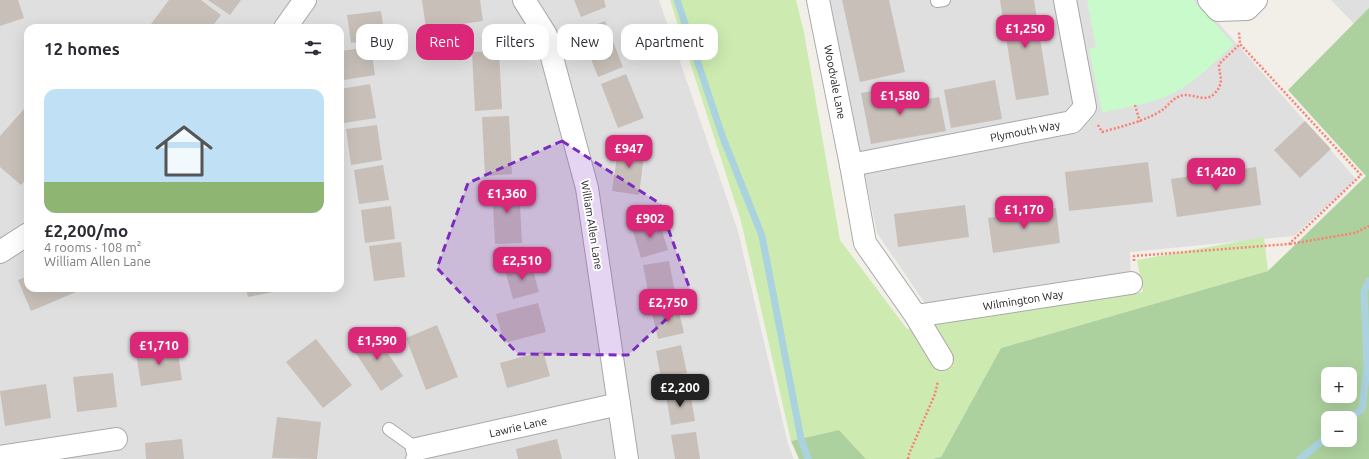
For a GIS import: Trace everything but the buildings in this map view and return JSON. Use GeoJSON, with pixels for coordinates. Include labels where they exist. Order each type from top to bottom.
{"type":"FeatureCollection","features":[{"type":"Feature","properties":{"kind":"street"},"geometry":{"type":"LineString","coordinates":[[288,24],[305,0]]}},
{"type":"Feature","properties":{"kind":"street","name":"William Allen Lane"},"geometry":{"type":"LineString","coordinates":[[524,0],[546,35],[587,188],[627,459]]}},
{"type":"Feature","properties":{"kind":"street","name":"Woodvale Lane"},"geometry":{"type":"LineString","coordinates":[[818,0],[851,165]]}},
{"type":"Feature","properties":{"kind":"street"},"geometry":{"type":"LineString","coordinates":[[1065,0],[1085,107]]}},
{"type":"Feature","properties":{"kind":"street"},"geometry":{"type":"LineString","coordinates":[[1209,0],[1218,10],[1247,9],[1256,0]]}},
{"type":"Feature","properties":{"kind":"street","name":"Plymouth Way"},"geometry":{"type":"LineString","coordinates":[[851,165],[1072,122],[1085,107]]}},
{"type":"Feature","properties":{"kind":"street"},"geometry":{"type":"LineString","coordinates":[[851,165],[864,244],[916,316],[942,358]]}},
{"type":"Feature","properties":{"kind":"street"},"geometry":{"type":"LineString","coordinates":[[0,252],[24,237]]}},
{"type":"Feature","properties":{"kind":"street","name":"Wilmington Way"},"geometry":{"type":"LineString","coordinates":[[916,316],[1131,283]]}},
{"type":"Feature","properties":{"kind":"street","name":"Lawrie Lane"},"geometry":{"type":"LineString","coordinates":[[414,454],[619,404]]}},
{"type":"Feature","properties":{"kind":"street"},"geometry":{"type":"LineString","coordinates":[[0,457],[116,439]]}},
{"type":"Feature","properties":{"kind":"lane"},"geometry":{"type":"LineString","coordinates":[[389,429],[414,454]]}},
{"type":"Feature","properties":{"kind":"path"},"geometry":{"type":"LineString","coordinates":[[1236,9],[1240,44],[1361,176],[1290,244]]}},
{"type":"Feature","properties":{"kind":"path"},"geometry":{"type":"LineString","coordinates":[[1085,107],[1102,132],[1140,122],[1162,110],[1177,97],[1186,94],[1204,99],[1214,94],[1220,86],[1222,80],[1219,64],[1240,44]]}},
{"type":"Feature","properties":{"kind":"path"},"geometry":{"type":"LineString","coordinates":[[1135,105],[1140,122]]}},
{"type":"Feature","properties":{"kind":"path"},"geometry":{"type":"LineString","coordinates":[[1131,283],[1134,256],[1290,244],[1355,233],[1369,226]]}},
{"type":"Feature","properties":{"kind":"path"},"geometry":{"type":"LineString","coordinates":[[908,459],[935,394],[942,358]]}},
{"type":"Feature","properties":{"kind":"highlighted area"},"geometry":{"type":"Polygon","coordinates":[[[562,141],[659,203],[692,295],[628,355],[518,354],[437,268],[468,183],[562,141]]]}},
{"type":"Feature","properties":{"kind":"shaded area"},"geometry":{"type":"Polygon","coordinates":[[[0,0],[659,0],[667,24],[621,24],[621,60],[680,60],[738,231],[788,444],[794,459],[0,459],[0,0]]]}},
{"type":"Feature","properties":{"kind":"shaded area"},"geometry":{"type":"Polygon","coordinates":[[[828,0],[1233,0],[1214,18],[1356,179],[1294,236],[1130,252],[1131,283],[935,318],[877,233],[828,0]]]}},
{"type":"Feature","properties":{"kind":"shaded area"},"geometry":{"type":"Polygon","coordinates":[[[1331,0],[1369,0],[1369,26],[1363,33],[1331,0]]]}},
{"type":"Feature","properties":{"kind":"green space"},"geometry":{"type":"Polygon","coordinates":[[[670,0],[796,0],[804,32],[840,240],[907,329],[1143,292],[1137,260],[1264,237],[1268,271],[1001,348],[941,457],[932,459],[866,459],[839,430],[791,441],[741,221],[689,60],[718,60],[718,24],[678,24],[670,0]]]}},
{"type":"Feature","properties":{"kind":"green space"},"geometry":{"type":"Polygon","coordinates":[[[1087,0],[1193,0],[1234,44],[1198,77],[1174,93],[1148,103],[1102,113],[1089,49],[1096,47],[1087,0]]]}},
{"type":"Feature","properties":{"kind":"green space"},"geometry":{"type":"Polygon","coordinates":[[[1369,8],[1369,459],[932,459],[941,457],[1001,348],[1268,271],[1366,176],[1288,90],[1369,8]]]}},
{"type":"Feature","properties":{"kind":"green space"},"geometry":{"type":"Polygon","coordinates":[[[839,430],[866,459],[799,459],[791,441],[839,430]]]}},
{"type":"Feature","properties":{"kind":"waterway"},"geometry":{"type":"LineString","coordinates":[[677,0],[723,138],[762,236],[801,439],[808,459]]}},
{"type":"Feature","properties":{"kind":"waterway"},"geometry":{"type":"LineString","coordinates":[[1357,413],[1362,409],[1367,367],[1364,291],[1369,281]]}},
{"type":"Feature","properties":{"kind":"waterway"},"geometry":{"type":"LineString","coordinates":[[1300,459],[1321,442]]}}]}
